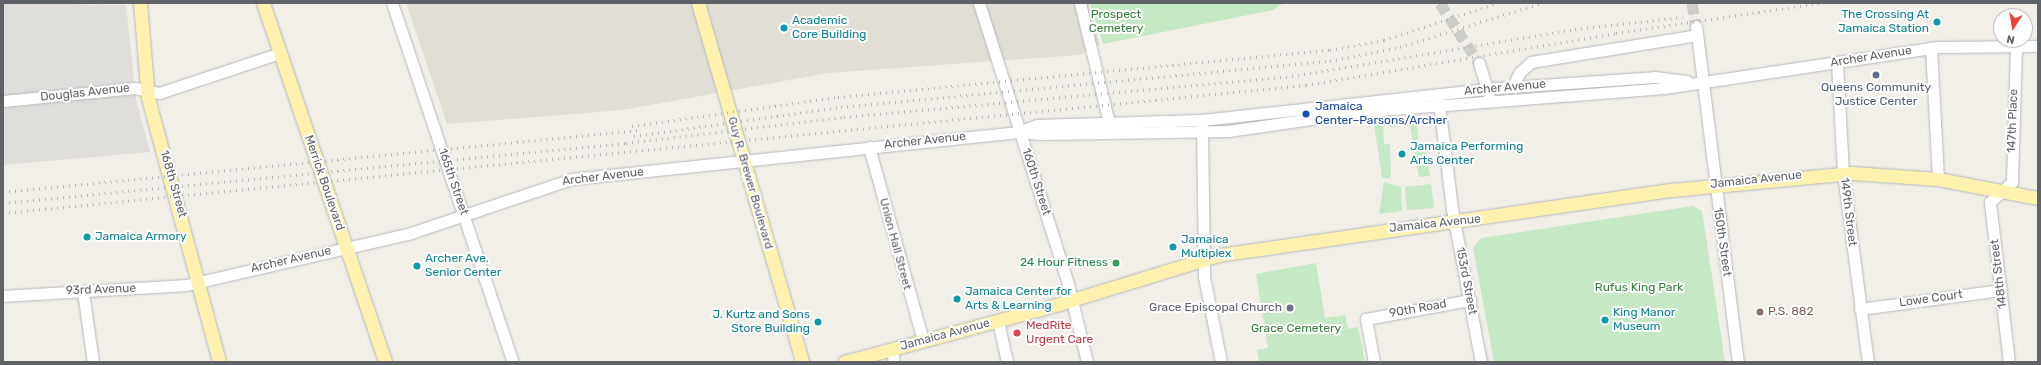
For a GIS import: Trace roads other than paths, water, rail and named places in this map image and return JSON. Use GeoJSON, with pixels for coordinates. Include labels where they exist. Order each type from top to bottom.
{"type":"FeatureCollection","features":[{"type":"Feature","properties":{"kind":"main road","name":"168th Street"},"geometry":{"type":"LineString","coordinates":[[140,3],[147,91],[219,362]]}},
{"type":"Feature","properties":{"kind":"main road","name":"Merrick Boulevard"},"geometry":{"type":"LineString","coordinates":[[263,3],[385,362]]}},
{"type":"Feature","properties":{"kind":"main road","name":"Guy R. Brewer Boulevard"},"geometry":{"type":"LineString","coordinates":[[698,3],[802,362]]}},
{"type":"Feature","properties":{"kind":"main road","name":"Jamaica Avenue"},"geometry":{"type":"LineString","coordinates":[[844,362],[893,356],[923,341],[1072,300],[1203,260],[1271,246],[1455,223],[1715,184],[1843,173],[1938,179],[2038,198]]}},
{"type":"Feature","properties":{"kind":"street","name":"165th Street"},"geometry":{"type":"LineString","coordinates":[[392,3],[513,362]]}},
{"type":"Feature","properties":{"kind":"street","name":"160th Street"},"geometry":{"type":"LineString","coordinates":[[979,3],[1072,300],[1088,362]]}},
{"type":"Feature","properties":{"kind":"street"},"geometry":{"type":"LineString","coordinates":[[1080,3],[1109,123]]}},
{"type":"Feature","properties":{"kind":"street","name":"150th Street"},"geometry":{"type":"LineString","coordinates":[[1512,87],[1520,72],[1531,62],[1697,30],[1705,83],[1715,184],[1738,362]]}},
{"type":"Feature","properties":{"kind":"street","name":"Archer Avenue"},"geometry":{"type":"LineString","coordinates":[[198,282],[411,233],[571,179],[1019,132],[1202,132],[1439,104],[1705,83],[1931,48],[1993,47]]}},
{"type":"Feature","properties":{"kind":"street"},"geometry":{"type":"LineString","coordinates":[[1931,48],[1938,179]]}},
{"type":"Feature","properties":{"kind":"street","name":"147th Place"},"geometry":{"type":"LineString","coordinates":[[2002,191],[2012,182],[2016,48]]}},
{"type":"Feature","properties":{"kind":"street","name":"Douglas Avenue"},"geometry":{"type":"LineString","coordinates":[[3,101],[135,88],[159,93],[280,53]]}},
{"type":"Feature","properties":{"kind":"street","name":"149th Street"},"geometry":{"type":"LineString","coordinates":[[1837,62],[1843,173],[1868,362]]}},
{"type":"Feature","properties":{"kind":"street"},"geometry":{"type":"LineString","coordinates":[[1479,63],[1490,101]]}},
{"type":"Feature","properties":{"kind":"street","name":"Archer Avenue"},"geometry":{"type":"LineString","coordinates":[[1019,132],[1037,125],[1202,120],[1487,89],[1654,76],[1705,83]]}},
{"type":"Feature","properties":{"kind":"street","name":"153rd Street"},"geometry":{"type":"LineString","coordinates":[[1439,104],[1455,223],[1481,362]]}},
{"type":"Feature","properties":{"kind":"street"},"geometry":{"type":"LineString","coordinates":[[1202,120],[1203,260],[1222,362]]}},
{"type":"Feature","properties":{"kind":"street","name":"Union Hall Street"},"geometry":{"type":"LineString","coordinates":[[869,147],[923,341]]}},
{"type":"Feature","properties":{"kind":"street","name":"148th Street"},"geometry":{"type":"LineString","coordinates":[[2002,191],[1990,202],[2009,362]]}},
{"type":"Feature","properties":{"kind":"street","name":"93rd Avenue"},"geometry":{"type":"LineString","coordinates":[[3,296],[70,290],[83,292],[198,282]]}},
{"type":"Feature","properties":{"kind":"street","name":"Lowe Court"},"geometry":{"type":"LineString","coordinates":[[1860,309],[2001,290]]}},
{"type":"Feature","properties":{"kind":"street"},"geometry":{"type":"LineString","coordinates":[[83,292],[93,362]]}},
{"type":"Feature","properties":{"kind":"street","name":"90th Road"},"geometry":{"type":"LineString","coordinates":[[1374,362],[1366,319],[1470,300]]}},
{"type":"Feature","properties":{"kind":"street"},"geometry":{"type":"LineString","coordinates":[[998,321],[1007,362]]}},
{"type":"Feature","properties":{"kind":"tunnel"},"geometry":{"type":"LineString","coordinates":[[1440,3],[1479,63]]}},
{"type":"Feature","properties":{"kind":"tunnel"},"geometry":{"type":"LineString","coordinates":[[1692,3],[1696,26]]}},
{"type":"Feature","properties":{"kind":"railway"},"geometry":{"type":"LineString","coordinates":[[632,126],[838,97],[1330,50],[1384,40],[1497,3]]}},
{"type":"Feature","properties":{"kind":"railway"},"geometry":{"type":"LineString","coordinates":[[634,136],[841,107],[1330,61],[1400,47],[1541,3]]}},
{"type":"Feature","properties":{"kind":"railway"},"geometry":{"type":"LineString","coordinates":[[3,213],[1306,85],[1616,33],[1820,3]]}},
{"type":"Feature","properties":{"kind":"railway"},"geometry":{"type":"LineString","coordinates":[[3,203],[626,143],[844,117],[1286,77],[1575,29],[1682,17]]}},
{"type":"Feature","properties":{"kind":"railway"},"geometry":{"type":"LineString","coordinates":[[3,192],[640,130]]}},
{"type":"Feature","properties":{"kind":"place","name":"The Crossing At Jamaica Station"},"geometry":{"type":"Point","coordinates":[1937,22]}},
{"type":"Feature","properties":{"kind":"place","name":"Academic Core Building"},"geometry":{"type":"Point","coordinates":[784,28]}},
{"type":"Feature","properties":{"kind":"place","name":"Queens Community Justice Center"},"geometry":{"type":"Point","coordinates":[1876,75]}},
{"type":"Feature","properties":{"kind":"place","name":"Jamaica Center–Parsons/Archer"},"geometry":{"type":"Point","coordinates":[1306,114]}},
{"type":"Feature","properties":{"kind":"place","name":"Jamaica Performing Arts Center"},"geometry":{"type":"Point","coordinates":[1402,154]}},
{"type":"Feature","properties":{"kind":"place","name":"Jamaica Armory"},"geometry":{"type":"Point","coordinates":[87,237]}},
{"type":"Feature","properties":{"kind":"place","name":"Jamaica Multiplex"},"geometry":{"type":"Point","coordinates":[1173,247]}},
{"type":"Feature","properties":{"kind":"place","name":"24 Hour Fitness"},"geometry":{"type":"Point","coordinates":[1116,263]}},
{"type":"Feature","properties":{"kind":"place","name":"Archer Ave. Senior Center"},"geometry":{"type":"Point","coordinates":[417,266]}},
{"type":"Feature","properties":{"kind":"place","name":"Jamaica Center for Arts & Learning"},"geometry":{"type":"Point","coordinates":[957,299]}},
{"type":"Feature","properties":{"kind":"place","name":"Grace Episcopal Church"},"geometry":{"type":"Point","coordinates":[1290,308]}},
{"type":"Feature","properties":{"kind":"place","name":"P.S. 882"},"geometry":{"type":"Point","coordinates":[1760,312]}},
{"type":"Feature","properties":{"kind":"place","name":"King Manor Museum"},"geometry":{"type":"Point","coordinates":[1605,320]}},
{"type":"Feature","properties":{"kind":"place","name":"J. Kurtz and Sons Store Building"},"geometry":{"type":"Point","coordinates":[818,322]}},
{"type":"Feature","properties":{"kind":"place","name":"MedRite Urgent Care"},"geometry":{"type":"Point","coordinates":[1017,333]}},
{"type":"Feature","properties":{"kind":"park label","name":"Prospect Cemetery"},"geometry":{"type":"Point","coordinates":[1116,22]}},
{"type":"Feature","properties":{"kind":"park label","name":"Rufus King Park"},"geometry":{"type":"Point","coordinates":[1639,288]}},
{"type":"Feature","properties":{"kind":"park label","name":"Grace Cemetery"},"geometry":{"type":"Point","coordinates":[1296,329]}}]}
